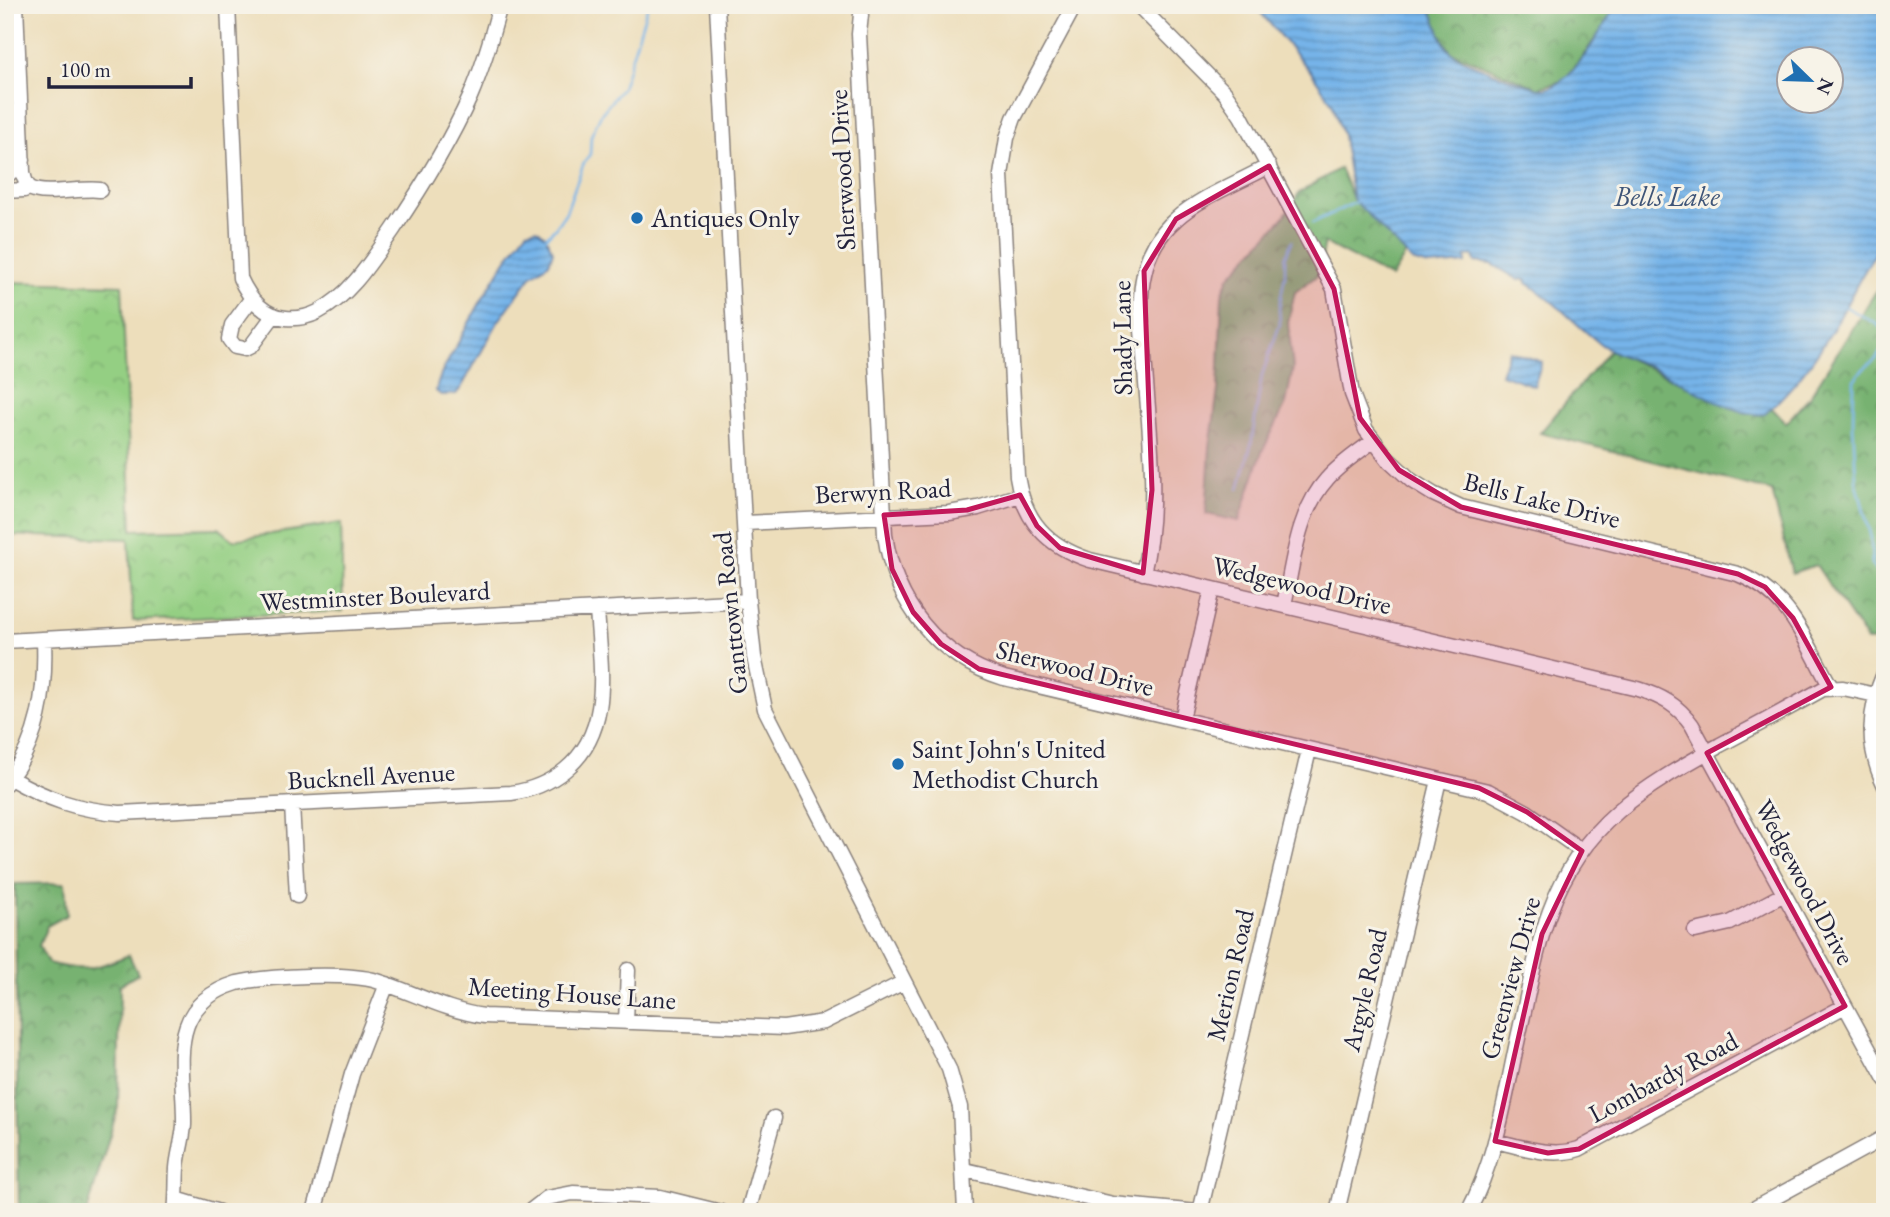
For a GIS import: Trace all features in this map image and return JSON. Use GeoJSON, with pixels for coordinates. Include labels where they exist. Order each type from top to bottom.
{"type":"FeatureCollection","features":[{"type":"Feature","properties":{"kind":"street"},"geometry":{"type":"LineString","coordinates":[[16,5],[24,178],[32,188]]}},
{"type":"Feature","properties":{"kind":"street"},"geometry":{"type":"LineString","coordinates":[[229,5],[238,267],[242,283],[252,298],[274,315],[297,318],[318,312],[347,290],[373,259],[432,171],[452,135],[478,77],[500,5]]}},
{"type":"Feature","properties":{"kind":"street","name":"Ganttown Road"},"geometry":{"type":"LineString","coordinates":[[717,5],[748,601],[754,657],[765,709],[949,1069],[960,1107],[965,1212]]}},
{"type":"Feature","properties":{"kind":"street","name":"Sherwood Drive"},"geometry":{"type":"LineString","coordinates":[[862,5],[859,43],[888,554],[904,596],[931,634],[960,658],[979,669],[1004,678],[1479,789],[1499,796],[1527,812],[1582,851]]}},
{"type":"Feature","properties":{"kind":"street","name":"Wedgewood Drive"},"geometry":{"type":"LineString","coordinates":[[1075,5],[1014,118],[1002,164],[1016,466],[1020,495],[1037,526],[1060,548],[1078,556],[1649,692],[1668,701],[1684,715],[1707,752],[1885,1079]]}},
{"type":"Feature","properties":{"kind":"street","name":"Bells Lake Drive"},"geometry":{"type":"LineString","coordinates":[[1138,5],[1225,93],[1241,116],[1334,289],[1352,394],[1360,418],[1373,441],[1412,481],[1461,507],[1738,574],[1753,580],[1773,594],[1788,611],[1831,687]]}},
{"type":"Feature","properties":{"kind":"street"},"geometry":{"type":"LineString","coordinates":[[5,178],[23,160]]}},
{"type":"Feature","properties":{"kind":"street","name":"Shady Lane"},"geometry":{"type":"LineString","coordinates":[[1143,573],[1149,548],[1152,490],[1142,310],[1144,271],[1153,249],[1176,219],[1191,208],[1269,166]]}},
{"type":"Feature","properties":{"kind":"street"},"geometry":{"type":"LineString","coordinates":[[5,191],[32,188],[100,190]]}},
{"type":"Feature","properties":{"kind":"street"},"geometry":{"type":"LineString","coordinates":[[252,298],[230,330],[229,339],[234,347],[245,349],[251,346],[274,315]]}},
{"type":"Feature","properties":{"kind":"street"},"geometry":{"type":"LineString","coordinates":[[1283,605],[1303,523],[1314,497],[1335,470],[1373,441]]}},
{"type":"Feature","properties":{"kind":"street","name":"Berwyn Road"},"geometry":{"type":"LineString","coordinates":[[746,523],[967,510],[1020,495]]}},
{"type":"Feature","properties":{"kind":"street"},"geometry":{"type":"LineString","coordinates":[[1182,719],[1212,589]]}},
{"type":"Feature","properties":{"kind":"street","name":"Westminster Boulevard"},"geometry":{"type":"LineString","coordinates":[[5,641],[748,601]]}},
{"type":"Feature","properties":{"kind":"street","name":"Bucknell Avenue"},"geometry":{"type":"LineString","coordinates":[[7,781],[58,803],[120,813],[511,793],[530,789],[550,781],[569,767],[584,751],[597,724],[601,690],[597,609]]}},
{"type":"Feature","properties":{"kind":"street"},"geometry":{"type":"LineString","coordinates":[[7,781],[27,750],[39,716],[45,684],[44,639]]}},
{"type":"Feature","properties":{"kind":"street"},"geometry":{"type":"LineString","coordinates":[[1885,671],[1876,695],[1870,733],[1876,765],[1885,786]]}},
{"type":"Feature","properties":{"kind":"street"},"geometry":{"type":"LineString","coordinates":[[1831,687],[1876,695]]}},
{"type":"Feature","properties":{"kind":"street","name":"Greenview Drive"},"geometry":{"type":"LineString","coordinates":[[1468,1212],[1479,1190],[1495,1141],[1542,934],[1561,886],[1582,851],[1611,817],[1646,788],[1707,752],[1831,687]]}},
{"type":"Feature","properties":{"kind":"street","name":"Merion Road"},"geometry":{"type":"LineString","coordinates":[[1199,1212],[1309,750]]}},
{"type":"Feature","properties":{"kind":"street","name":"Argyle Road"},"geometry":{"type":"LineString","coordinates":[[1337,1212],[1439,780]]}},
{"type":"Feature","properties":{"kind":"street"},"geometry":{"type":"LineString","coordinates":[[292,805],[297,896]]}},
{"type":"Feature","properties":{"kind":"street"},"geometry":{"type":"LineString","coordinates":[[1695,931],[1742,918],[1784,894]]}},
{"type":"Feature","properties":{"kind":"street"},"geometry":{"type":"LineString","coordinates":[[626,1022],[628,970]]}},
{"type":"Feature","properties":{"kind":"street","name":"Meeting House Lane"},"geometry":{"type":"LineString","coordinates":[[175,1205],[177,1164],[184,1125],[181,1045],[189,1020],[200,1004],[220,989],[244,981],[348,976],[387,984],[475,1015],[775,1028],[806,1027],[837,1017],[904,982]]}},
{"type":"Feature","properties":{"kind":"street"},"geometry":{"type":"LineString","coordinates":[[314,1212],[352,1074],[387,984]]}},
{"type":"Feature","properties":{"kind":"street","name":"Lombardy Road"},"geometry":{"type":"LineString","coordinates":[[1495,1141],[1548,1153],[1580,1149],[1845,1006]]}},
{"type":"Feature","properties":{"kind":"street"},"geometry":{"type":"LineString","coordinates":[[748,1212],[774,1118]]}},
{"type":"Feature","properties":{"kind":"street"},"geometry":{"type":"LineString","coordinates":[[1748,1212],[1885,1137]]}},
{"type":"Feature","properties":{"kind":"street"},"geometry":{"type":"LineString","coordinates":[[965,1170],[1102,1202],[1199,1212]]}},
{"type":"Feature","properties":{"kind":"street"},"geometry":{"type":"LineString","coordinates":[[529,1212],[547,1198],[573,1193],[660,1197],[722,1212]]}},
{"type":"Feature","properties":{"kind":"street"},"geometry":{"type":"LineString","coordinates":[[175,1205],[219,1212]]}},
{"type":"Feature","properties":{"kind":"highlighted area"},"geometry":{"type":"Polygon","coordinates":[[[1269,166],[1334,289],[1360,418],[1399,470],[1461,507],[1738,574],[1765,587],[1793,618],[1831,687],[1707,753],[1845,1006],[1579,1149],[1548,1153],[1495,1141],[1542,934],[1582,851],[1527,812],[1479,788],[979,669],[941,644],[913,612],[892,569],[884,515],[967,510],[1020,495],[1037,526],[1060,548],[1143,573],[1152,490],[1144,271],[1176,219],[1269,166]]]}},
{"type":"Feature","properties":{"kind":"green space"},"geometry":{"type":"Polygon","coordinates":[[[1423,5],[1620,5],[1565,80],[1538,88],[1451,52],[1423,5]]]}},
{"type":"Feature","properties":{"kind":"green space"},"geometry":{"type":"Polygon","coordinates":[[[1340,168],[1353,199],[1406,254],[1391,278],[1325,243],[1318,275],[1295,292],[1288,322],[1293,368],[1286,404],[1262,452],[1239,521],[1206,514],[1210,447],[1218,390],[1222,295],[1229,277],[1283,218],[1299,193],[1340,168]]]}},
{"type":"Feature","properties":{"kind":"green space"},"geometry":{"type":"Polygon","coordinates":[[[1885,277],[1885,629],[1877,641],[1867,641],[1816,565],[1792,573],[1772,491],[1540,433],[1610,350],[1749,414],[1772,408],[1786,423],[1810,396],[1885,277]]]}},
{"type":"Feature","properties":{"kind":"green space"},"geometry":{"type":"Polygon","coordinates":[[[5,282],[122,285],[132,530],[219,528],[233,540],[341,523],[343,611],[133,621],[129,539],[5,535],[5,282]]]}},
{"type":"Feature","properties":{"kind":"green space"},"geometry":{"type":"Polygon","coordinates":[[[65,883],[67,915],[47,926],[39,946],[48,963],[80,969],[107,964],[129,955],[138,974],[120,985],[118,1107],[87,1212],[19,1212],[15,884],[65,883]]]}},
{"type":"Feature","properties":{"kind":"water","name":"Bells Lake"},"geometry":{"type":"Polygon","coordinates":[[[1254,5],[1426,5],[1433,15],[1444,44],[1454,54],[1493,73],[1544,89],[1565,78],[1575,67],[1616,5],[1672,5],[1685,11],[1699,5],[1885,5],[1885,241],[1869,263],[1823,345],[1792,386],[1765,414],[1740,411],[1656,369],[1608,349],[1527,283],[1527,280],[1519,280],[1492,264],[1475,262],[1473,255],[1466,256],[1466,263],[1429,266],[1412,261],[1353,199],[1343,136],[1332,103],[1311,72],[1254,5]]]}},
{"type":"Feature","properties":{"kind":"water"},"geometry":{"type":"Polygon","coordinates":[[[537,229],[545,236],[553,251],[549,263],[532,275],[498,322],[461,388],[456,394],[441,395],[436,391],[442,374],[481,302],[507,258],[527,231],[537,229]]]}},
{"type":"Feature","properties":{"kind":"water"},"geometry":{"type":"Polygon","coordinates":[[[1509,351],[1542,362],[1534,386],[1501,374],[1509,351]]]}},
{"type":"Feature","properties":{"kind":"waterway"},"geometry":{"type":"LineString","coordinates":[[544,239],[566,212],[583,165],[590,154],[591,136],[601,114],[622,88],[648,5]]}},
{"type":"Feature","properties":{"kind":"waterway"},"geometry":{"type":"LineString","coordinates":[[1312,223],[1356,202]]}},
{"type":"Feature","properties":{"kind":"waterway"},"geometry":{"type":"LineString","coordinates":[[1239,489],[1251,445],[1262,375],[1280,324],[1279,307],[1285,258],[1292,241]]}},
{"type":"Feature","properties":{"kind":"waterway"},"geometry":{"type":"LineString","coordinates":[[1844,306],[1885,331]]}},
{"type":"Feature","properties":{"kind":"waterway"},"geometry":{"type":"LineString","coordinates":[[1885,346],[1876,359],[1854,380],[1853,423],[1856,480],[1871,538],[1872,564],[1885,582]]}},
{"type":"Feature","properties":{"kind":"place","name":"Antiques Only"},"geometry":{"type":"Point","coordinates":[637,218]}},
{"type":"Feature","properties":{"kind":"place","name":"Saint John's United Methodist Church"},"geometry":{"type":"Point","coordinates":[898,764]}}]}
